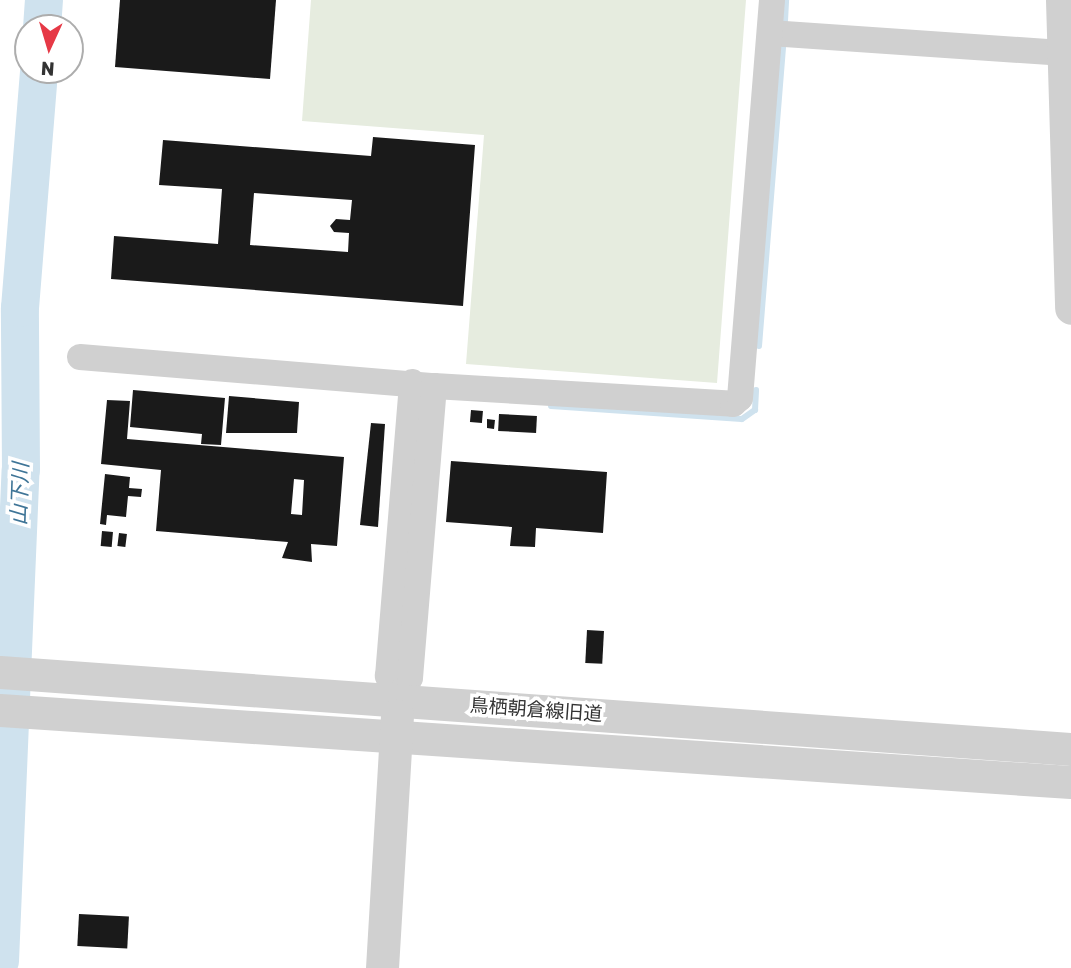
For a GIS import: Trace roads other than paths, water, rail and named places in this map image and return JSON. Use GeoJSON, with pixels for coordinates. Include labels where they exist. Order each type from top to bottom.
{"type":"FeatureCollection","features":[{"type":"Feature","properties":{"kind":"street"},"geometry":{"type":"LineString","coordinates":[[80,357],[423,384],[733,404],[740,398],[772,0]]}},
{"type":"Feature","properties":{"kind":"street"},"geometry":{"type":"LineString","coordinates":[[1062,0],[1061,53],[1068,136],[1071,308]]}},
{"type":"Feature","properties":{"kind":"street"},"geometry":{"type":"LineString","coordinates":[[770,33],[1061,53]]}},
{"type":"Feature","properties":{"kind":"street"},"geometry":{"type":"LineString","coordinates":[[382,968],[397,701],[410,678],[423,384]]}},
{"type":"Feature","properties":{"kind":"street","name":"鳥栖朝倉線旧道"},"geometry":{"type":"LineString","coordinates":[[0,672],[1071,749]]}},
{"type":"Feature","properties":{"kind":"street","name":"鳥栖朝倉線旧道"},"geometry":{"type":"LineString","coordinates":[[0,710],[1071,782]]}},
{"type":"Feature","properties":{"kind":"waterway","name":"山下川"},"geometry":{"type":"LineString","coordinates":[[43,14],[44,0]]}},
{"type":"Feature","properties":{"kind":"waterway"},"geometry":{"type":"LineString","coordinates":[[785,21],[786,0]]}},
{"type":"Feature","properties":{"kind":"waterway"},"geometry":{"type":"LineString","coordinates":[[759,346],[783,47]]}},
{"type":"Feature","properties":{"kind":"waterway","name":"山下川"},"geometry":{"type":"LineString","coordinates":[[0,961],[21,470],[20,308],[38,84]]}},
{"type":"Feature","properties":{"kind":"waterway"},"geometry":{"type":"LineString","coordinates":[[551,406],[742,419],[755,410],[756,390]]}}]}
